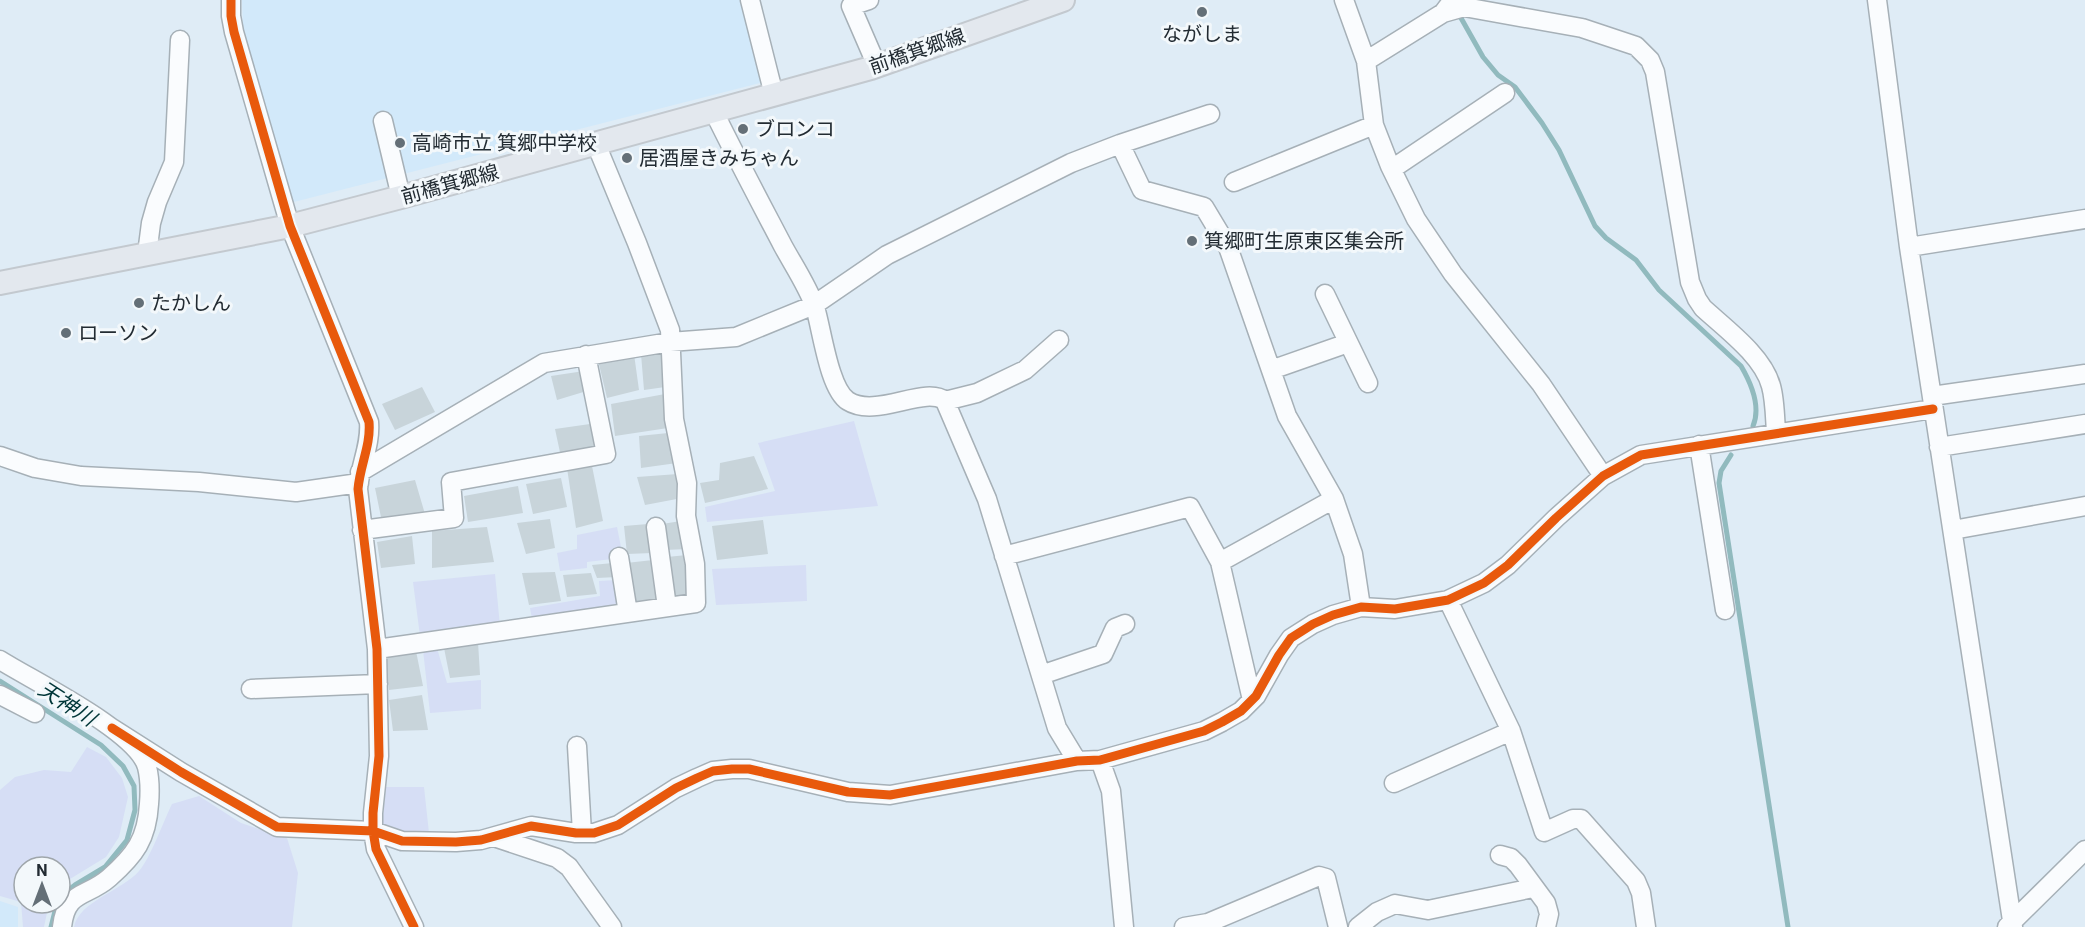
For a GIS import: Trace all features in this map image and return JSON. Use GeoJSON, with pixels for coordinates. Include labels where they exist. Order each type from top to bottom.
{"type":"FeatureCollection","features":[{"type":"Feature","properties":{"kind":"main road","name":"前橋箕郷線"},"geometry":{"type":"LineString","coordinates":[[0,283],[290,226],[401,197],[877,66],[1063,0]]}},
{"type":"Feature","properties":{"kind":"street"},"geometry":{"type":"LineString","coordinates":[[231,0],[234,32],[290,226],[369,422],[370,437],[359,477],[362,530],[377,649],[379,756],[373,831],[376,849],[414,927]]}},
{"type":"Feature","properties":{"kind":"street"},"geometry":{"type":"LineString","coordinates":[[750,0],[774,95]]}},
{"type":"Feature","properties":{"kind":"street"},"geometry":{"type":"LineString","coordinates":[[869,0],[851,6],[877,66]]}},
{"type":"Feature","properties":{"kind":"street"},"geometry":{"type":"LineString","coordinates":[[1344,0],[1366,61],[1374,125],[1416,219],[1453,274],[1541,384],[1604,476]]}},
{"type":"Feature","properties":{"kind":"street"},"geometry":{"type":"LineString","coordinates":[[1877,0],[1909,247],[2011,925]]}},
{"type":"Feature","properties":{"kind":"street"},"geometry":{"type":"LineString","coordinates":[[1366,61],[1448,6],[1582,28],[1636,46],[1650,60],[1655,72],[1690,282],[1703,308],[1757,358],[1767,375],[1772,387],[1776,433]]}},
{"type":"Feature","properties":{"kind":"street"},"geometry":{"type":"LineString","coordinates":[[147,254],[151,223],[157,202],[174,162],[180,40]]}},
{"type":"Feature","properties":{"kind":"street"},"geometry":{"type":"LineString","coordinates":[[1392,169],[1505,93]]}},
{"type":"Feature","properties":{"kind":"street"},"geometry":{"type":"LineString","coordinates":[[714,112],[814,305],[835,383],[842,395],[849,402],[860,406],[881,406],[930,396],[939,396],[945,401],[987,499],[1057,728],[1077,761]]}},
{"type":"Feature","properties":{"kind":"street"},"geometry":{"type":"LineString","coordinates":[[0,456],[35,468],[81,476],[200,482],[296,492],[359,477],[544,363],[670,342],[736,337],[814,305],[887,255],[1071,163],[1210,114]]}},
{"type":"Feature","properties":{"kind":"street"},"geometry":{"type":"LineString","coordinates":[[382,121],[401,197]]}},
{"type":"Feature","properties":{"kind":"street"},"geometry":{"type":"LineString","coordinates":[[1234,182],[1374,125]]}},
{"type":"Feature","properties":{"kind":"street"},"geometry":{"type":"LineString","coordinates":[[377,649],[696,603],[695,564],[686,516],[687,483],[674,419],[670,330],[658,294],[596,144]]}},
{"type":"Feature","properties":{"kind":"street"},"geometry":{"type":"LineString","coordinates":[[1120,144],[1142,190],[1204,207],[1228,247],[1287,416],[1334,499],[1353,554],[1361,608]]}},
{"type":"Feature","properties":{"kind":"street"},"geometry":{"type":"LineString","coordinates":[[1909,247],[2085,219]]}},
{"type":"Feature","properties":{"kind":"street"},"geometry":{"type":"LineString","coordinates":[[1325,294],[1368,383]]}},
{"type":"Feature","properties":{"kind":"street"},"geometry":{"type":"LineString","coordinates":[[945,401],[977,393],[1025,370],[1059,340]]}},
{"type":"Feature","properties":{"kind":"street"},"geometry":{"type":"LineString","coordinates":[[1271,370],[1348,343]]}},
{"type":"Feature","properties":{"kind":"street"},"geometry":{"type":"LineString","coordinates":[[362,530],[454,518],[451,482],[606,454],[586,355]]}},
{"type":"Feature","properties":{"kind":"street"},"geometry":{"type":"LineString","coordinates":[[3,668],[112,728],[181,772],[277,827],[373,831],[402,841],[456,842],[494,837],[531,826],[594,833],[618,825],[676,788],[713,771],[749,769],[848,792],[890,795],[1077,761],[1100,760],[1203,731],[1241,711],[1252,700],[1291,638],[1313,624],[1333,615],[1361,608],[1395,609],[1448,600],[1484,583],[1508,565],[1556,518],[1604,476],[1641,455],[1776,433],[2085,374]]}},
{"type":"Feature","properties":{"kind":"street"},"geometry":{"type":"LineString","coordinates":[[1939,447],[2085,424]]}},
{"type":"Feature","properties":{"kind":"street"},"geometry":{"type":"LineString","coordinates":[[1699,445],[1725,610]]}},
{"type":"Feature","properties":{"kind":"street"},"geometry":{"type":"LineString","coordinates":[[1220,562],[1334,499]]}},
{"type":"Feature","properties":{"kind":"street"},"geometry":{"type":"LineString","coordinates":[[1953,530],[2085,506]]}},
{"type":"Feature","properties":{"kind":"street"},"geometry":{"type":"LineString","coordinates":[[1005,556],[1190,507],[1220,562],[1252,700]]}},
{"type":"Feature","properties":{"kind":"street"},"geometry":{"type":"LineString","coordinates":[[656,528],[667,608]]}},
{"type":"Feature","properties":{"kind":"street"},"geometry":{"type":"LineString","coordinates":[[619,557],[628,613]]}},
{"type":"Feature","properties":{"kind":"street"},"geometry":{"type":"LineString","coordinates":[[1448,600],[1511,731],[1544,832],[1573,819],[1581,819],[1636,881],[1641,893],[1646,927]]}},
{"type":"Feature","properties":{"kind":"street"},"geometry":{"type":"LineString","coordinates":[[1041,675],[1103,654],[1115,628],[1125,624]]}},
{"type":"Feature","properties":{"kind":"street"},"geometry":{"type":"LineString","coordinates":[[250,689],[378,684]]}},
{"type":"Feature","properties":{"kind":"street"},"geometry":{"type":"LineString","coordinates":[[0,695],[35,713]]}},
{"type":"Feature","properties":{"kind":"street"},"geometry":{"type":"LineString","coordinates":[[62,927],[63,910],[73,899],[105,881],[128,861],[141,843],[148,822],[150,791],[146,766],[131,745],[112,728]]}},
{"type":"Feature","properties":{"kind":"street"},"geometry":{"type":"LineString","coordinates":[[1394,783],[1511,731]]}},
{"type":"Feature","properties":{"kind":"street"},"geometry":{"type":"LineString","coordinates":[[577,746],[582,833]]}},
{"type":"Feature","properties":{"kind":"street"},"geometry":{"type":"LineString","coordinates":[[1100,760],[1111,791],[1124,927]]}},
{"type":"Feature","properties":{"kind":"street"},"geometry":{"type":"LineString","coordinates":[[494,837],[557,858],[569,867],[612,927]]}},
{"type":"Feature","properties":{"kind":"street"},"geometry":{"type":"LineString","coordinates":[[2011,925],[2085,850]]}},
{"type":"Feature","properties":{"kind":"street"},"geometry":{"type":"LineString","coordinates":[[1500,855],[1510,858],[1518,865],[1548,909],[1546,927]]}},
{"type":"Feature","properties":{"kind":"street"},"geometry":{"type":"LineString","coordinates":[[1184,927],[1218,919],[1320,876],[1326,878],[1338,927]]}},
{"type":"Feature","properties":{"kind":"street"},"geometry":{"type":"LineString","coordinates":[[1358,927],[1377,912],[1395,904],[1428,910],[1533,888]]}},
{"type":"Feature","properties":{"kind":"shaded area","name":"高崎市立 箕郷中学校"},"geometry":{"type":"Polygon","coordinates":[[[242,0],[743,0],[764,82],[290,203],[243,29],[242,0]]]}},
{"type":"Feature","properties":{"kind":"shaded area"},"geometry":{"type":"Polygon","coordinates":[[[854,421],[878,506],[707,522],[705,507],[775,491],[758,443],[854,421]]]}},
{"type":"Feature","properties":{"kind":"shaded area"},"geometry":{"type":"Polygon","coordinates":[[[617,527],[622,552],[612,559],[587,562],[587,568],[560,571],[557,553],[577,549],[577,535],[617,527]]]}},
{"type":"Feature","properties":{"kind":"shaded area"},"geometry":{"type":"Polygon","coordinates":[[[806,565],[807,601],[716,605],[712,569],[806,565]]]}},
{"type":"Feature","properties":{"kind":"shaded area"},"geometry":{"type":"Polygon","coordinates":[[[495,574],[500,626],[420,636],[413,582],[495,574]]]}},
{"type":"Feature","properties":{"kind":"shaded area"},"geometry":{"type":"Polygon","coordinates":[[[617,580],[624,611],[533,624],[530,608],[600,596],[599,581],[617,580]]]}},
{"type":"Feature","properties":{"kind":"shaded area"},"geometry":{"type":"Polygon","coordinates":[[[437,648],[447,683],[481,680],[481,709],[430,713],[423,650],[437,648]]]}},
{"type":"Feature","properties":{"kind":"shaded area"},"geometry":{"type":"Polygon","coordinates":[[[87,747],[106,757],[122,778],[128,797],[119,837],[106,857],[72,878],[72,855],[12,855],[12,899],[0,896],[0,790],[15,777],[44,770],[71,772],[87,747]]]}},
{"type":"Feature","properties":{"kind":"shaded area"},"geometry":{"type":"Polygon","coordinates":[[[386,787],[424,787],[429,833],[405,837],[382,827],[386,787]]]}},
{"type":"Feature","properties":{"kind":"shaded area"},"geometry":{"type":"Polygon","coordinates":[[[199,796],[241,823],[287,838],[298,873],[292,927],[74,927],[84,910],[92,903],[122,885],[139,871],[152,849],[172,804],[199,796]]]}},
{"type":"Feature","properties":{"kind":"shaded area"},"geometry":{"type":"Polygon","coordinates":[[[0,901],[12,905],[12,915],[18,915],[18,927],[0,927],[0,901]]]}},
{"type":"Feature","properties":{"kind":"shaded area"},"geometry":{"type":"Polygon","coordinates":[[[22,915],[46,915],[44,927],[23,927],[22,915]]]}},
{"type":"Feature","properties":{"kind":"building"},"geometry":{"type":"Polygon","coordinates":[[[664,350],[665,387],[644,390],[641,354],[664,350]]]}},
{"type":"Feature","properties":{"kind":"building"},"geometry":{"type":"Polygon","coordinates":[[[634,354],[639,390],[607,398],[598,360],[634,354]]]}},
{"type":"Feature","properties":{"kind":"building"},"geometry":{"type":"Polygon","coordinates":[[[584,371],[590,390],[557,400],[551,376],[584,371]]]}},
{"type":"Feature","properties":{"kind":"building"},"geometry":{"type":"Polygon","coordinates":[[[422,387],[435,412],[395,430],[382,404],[422,387]]]}},
{"type":"Feature","properties":{"kind":"building"},"geometry":{"type":"Polygon","coordinates":[[[665,394],[668,428],[615,436],[611,404],[665,394]]]}},
{"type":"Feature","properties":{"kind":"building"},"geometry":{"type":"Polygon","coordinates":[[[590,424],[596,450],[561,457],[555,429],[590,424]]]}},
{"type":"Feature","properties":{"kind":"building"},"geometry":{"type":"Polygon","coordinates":[[[668,433],[677,463],[641,468],[639,436],[668,433]]]}},
{"type":"Feature","properties":{"kind":"building"},"geometry":{"type":"Polygon","coordinates":[[[754,456],[768,489],[705,503],[700,483],[719,480],[720,463],[754,456]]]}},
{"type":"Feature","properties":{"kind":"building"},"geometry":{"type":"Polygon","coordinates":[[[592,466],[603,521],[576,528],[567,468],[592,466]]]}},
{"type":"Feature","properties":{"kind":"building"},"geometry":{"type":"Polygon","coordinates":[[[678,474],[682,498],[645,505],[637,477],[678,474]]]}},
{"type":"Feature","properties":{"kind":"building"},"geometry":{"type":"Polygon","coordinates":[[[561,478],[567,507],[533,514],[526,484],[561,478]]]}},
{"type":"Feature","properties":{"kind":"building"},"geometry":{"type":"Polygon","coordinates":[[[415,480],[425,514],[382,522],[375,488],[415,480]]]}},
{"type":"Feature","properties":{"kind":"building"},"geometry":{"type":"Polygon","coordinates":[[[518,486],[523,513],[468,522],[464,496],[518,486]]]}},
{"type":"Feature","properties":{"kind":"building"},"geometry":{"type":"Polygon","coordinates":[[[550,519],[555,548],[526,554],[517,523],[550,519]]]}},
{"type":"Feature","properties":{"kind":"building"},"geometry":{"type":"Polygon","coordinates":[[[763,520],[768,554],[717,560],[712,526],[763,520]]]}},
{"type":"Feature","properties":{"kind":"building"},"geometry":{"type":"Polygon","coordinates":[[[681,521],[687,549],[665,550],[662,524],[681,521]]]}},
{"type":"Feature","properties":{"kind":"building"},"geometry":{"type":"Polygon","coordinates":[[[648,524],[652,553],[627,554],[624,526],[648,524]]]}},
{"type":"Feature","properties":{"kind":"building"},"geometry":{"type":"Polygon","coordinates":[[[487,527],[494,562],[432,568],[432,531],[487,527]]]}},
{"type":"Feature","properties":{"kind":"building"},"geometry":{"type":"Polygon","coordinates":[[[412,536],[415,564],[381,568],[377,542],[412,536]]]}},
{"type":"Feature","properties":{"kind":"building"},"geometry":{"type":"Polygon","coordinates":[[[687,555],[691,595],[673,600],[667,557],[687,555]]]}},
{"type":"Feature","properties":{"kind":"building"},"geometry":{"type":"Polygon","coordinates":[[[653,560],[659,601],[632,604],[626,563],[653,560]]]}},
{"type":"Feature","properties":{"kind":"building"},"geometry":{"type":"Polygon","coordinates":[[[613,563],[617,577],[597,578],[592,565],[613,563]]]}},
{"type":"Feature","properties":{"kind":"building"},"geometry":{"type":"Polygon","coordinates":[[[555,572],[561,601],[529,605],[522,573],[555,572]]]}},
{"type":"Feature","properties":{"kind":"building"},"geometry":{"type":"Polygon","coordinates":[[[591,573],[597,594],[567,597],[563,575],[591,573]]]}},
{"type":"Feature","properties":{"kind":"building"},"geometry":{"type":"Polygon","coordinates":[[[478,642],[480,675],[450,678],[444,648],[478,642]]]}},
{"type":"Feature","properties":{"kind":"building"},"geometry":{"type":"Polygon","coordinates":[[[416,651],[423,686],[389,690],[385,656],[416,651]]]}},
{"type":"Feature","properties":{"kind":"building"},"geometry":{"type":"Polygon","coordinates":[[[422,695],[428,730],[393,731],[389,700],[422,695]]]}},
{"type":"Feature","properties":{"kind":"waterway"},"geometry":{"type":"LineString","coordinates":[[1461,18],[1483,57],[1498,75],[1515,87],[1542,123],[1559,150],[1595,226],[1606,238],[1636,260],[1659,290],[1741,366],[1751,387],[1755,403],[1753,426]]}},
{"type":"Feature","properties":{"kind":"waterway"},"geometry":{"type":"LineString","coordinates":[[1731,455],[1721,471],[1719,483],[1788,927]]}},
{"type":"Feature","properties":{"kind":"waterway","name":"天神川"},"geometry":{"type":"LineString","coordinates":[[0,681],[101,745],[123,766],[134,786],[135,810],[127,840],[105,867],[72,887]]}},
{"type":"Feature","properties":{"kind":"waterway","name":"天神川"},"geometry":{"type":"LineString","coordinates":[[51,927],[54,915]]}},
{"type":"Feature","properties":{"kind":"cycle path"},"geometry":{"type":"LineString","coordinates":[[231,0],[234,32],[290,226],[369,422],[358,489],[377,649],[379,756],[373,831],[376,849],[414,927]]}},
{"type":"Feature","properties":{"kind":"cycle path"},"geometry":{"type":"LineString","coordinates":[[112,728],[181,772],[277,827],[373,831],[402,841],[481,840],[531,826],[576,833],[594,833],[618,825],[676,788],[713,771],[749,769],[848,792],[890,795],[1077,761],[1100,760],[1204,731],[1241,711],[1256,696],[1291,638],[1313,624],[1333,615],[1361,607],[1395,609],[1448,600],[1484,583],[1508,565],[1603,476],[1641,455],[1933,409]]}},
{"type":"Feature","properties":{"kind":"place","name":"ながしま"},"geometry":{"type":"Point","coordinates":[1202,12]}},
{"type":"Feature","properties":{"kind":"place","name":"ブロンコ"},"geometry":{"type":"Point","coordinates":[743,129]}},
{"type":"Feature","properties":{"kind":"place","name":"高崎市立 箕郷中学校"},"geometry":{"type":"Point","coordinates":[400,143]}},
{"type":"Feature","properties":{"kind":"place","name":"居酒屋きみちゃん"},"geometry":{"type":"Point","coordinates":[627,158]}},
{"type":"Feature","properties":{"kind":"place","name":"箕郷町生原東区集会所"},"geometry":{"type":"Point","coordinates":[1192,241]}},
{"type":"Feature","properties":{"kind":"place","name":"たかしん"},"geometry":{"type":"Point","coordinates":[139,303]}},
{"type":"Feature","properties":{"kind":"place","name":"ローソン"},"geometry":{"type":"Point","coordinates":[66,333]}}]}
